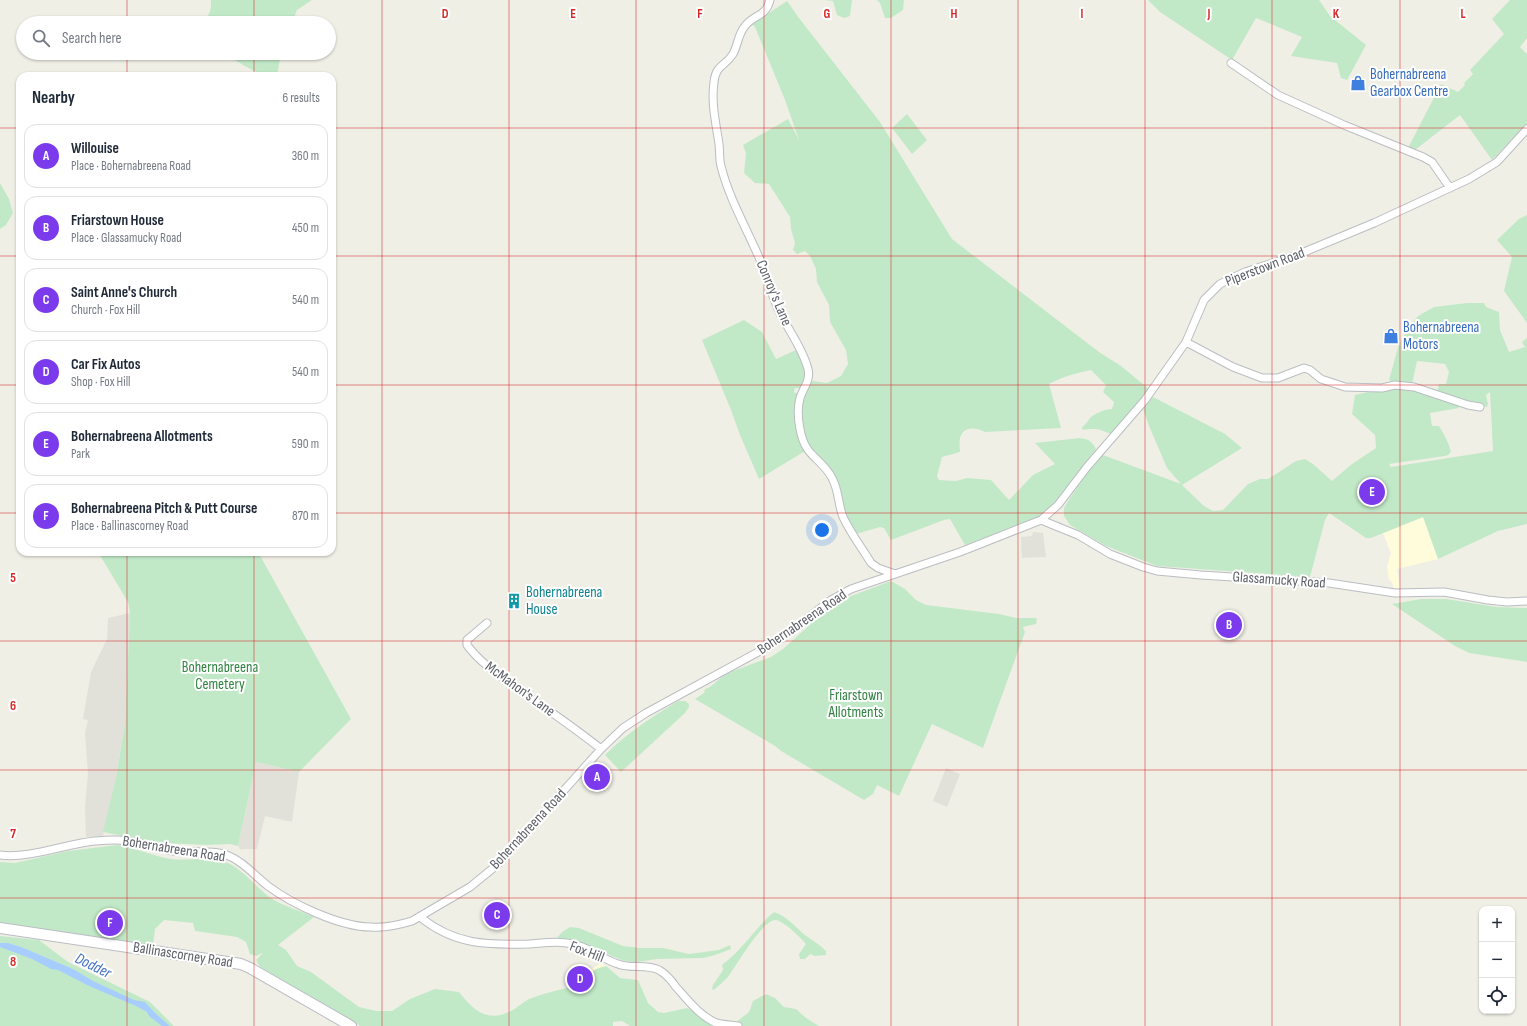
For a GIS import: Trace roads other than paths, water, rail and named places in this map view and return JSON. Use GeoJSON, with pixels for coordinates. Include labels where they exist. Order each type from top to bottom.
{"type":"FeatureCollection","features":[{"type":"Feature","properties":{"kind":"main road","name":"Ballinascorney Road"},"geometry":{"type":"LineString","coordinates":[[0,928],[241,964],[351,1026]]}},
{"type":"Feature","properties":{"kind":"street","name":"Conroy's Lane"},"geometry":{"type":"LineString","coordinates":[[770,0],[768,9],[764,13],[746,24],[742,30],[733,54],[719,66],[716,74],[712,93],[713,110],[719,145],[720,165],[736,207],[761,263],[779,311],[804,359],[808,370],[809,379],[800,398],[798,414],[802,440],[811,455],[828,470],[837,488],[843,516],[871,563],[878,568],[895,574]]}},
{"type":"Feature","properties":{"kind":"street"},"geometry":{"type":"LineString","coordinates":[[1231,63],[1278,95],[1432,162],[1450,188]]}},
{"type":"Feature","properties":{"kind":"street","name":"Piperstown Road"},"geometry":{"type":"LineString","coordinates":[[1041,520],[1058,505],[1087,467],[1145,400],[1186,342],[1204,300],[1220,284],[1246,272],[1297,255],[1389,216],[1474,176],[1496,162],[1527,129]]}},
{"type":"Feature","properties":{"kind":"street"},"geometry":{"type":"LineString","coordinates":[[1186,342],[1233,367],[1262,378],[1278,378],[1304,368],[1310,370],[1322,379],[1345,387],[1382,388],[1395,385],[1414,387],[1468,405],[1480,407]]}},
{"type":"Feature","properties":{"kind":"street","name":"Bohernabreena Road"},"geometry":{"type":"LineString","coordinates":[[0,854],[25,855],[71,845],[117,840],[129,841],[173,851],[214,853],[232,857],[277,892],[305,908],[347,923],[370,927],[402,924],[420,917],[470,887],[497,865],[601,749],[634,720],[771,645],[782,638],[811,614],[851,589],[960,552],[1041,520]]}},
{"type":"Feature","properties":{"kind":"street","name":"Glassamucky Road"},"geometry":{"type":"LineString","coordinates":[[1041,520],[1078,535],[1110,554],[1157,571],[1329,583],[1395,594],[1444,592],[1506,602],[1527,601]]}},
{"type":"Feature","properties":{"kind":"street","name":"McMahon's Lane"},"geometry":{"type":"LineString","coordinates":[[487,623],[468,640],[467,645],[471,651],[481,661],[601,749]]}},
{"type":"Feature","properties":{"kind":"street","name":"Fox Hill"},"geometry":{"type":"LineString","coordinates":[[420,917],[446,933],[468,942],[483,944],[562,942],[579,946],[618,964],[629,967],[650,967],[660,970],[668,977],[692,1007],[715,1022],[738,1026]]}},
{"type":"Feature","properties":{"kind":"water"},"geometry":{"type":"Polygon","coordinates":[[[0,943],[8,943],[21,947],[73,969],[93,981],[134,1000],[145,1002],[170,1026],[162,1026],[149,1016],[147,1012],[136,1006],[89,986],[58,970],[51,969],[32,959],[0,947],[0,943]]]}},
{"type":"Feature","properties":{"kind":"place","name":"Bohernabreena Gearbox Centre"},"geometry":{"type":"Point","coordinates":[1358,83]}},
{"type":"Feature","properties":{"kind":"place","name":"Bohernabreena Motors"},"geometry":{"type":"Point","coordinates":[1391,336]}},
{"type":"Feature","properties":{"kind":"place","name":"Bohernabreena Allotments"},"geometry":{"type":"Point","coordinates":[1372,492]}},
{"type":"Feature","properties":{"kind":"place","name":"Bohernabreena House"},"geometry":{"type":"Point","coordinates":[514,601]}},
{"type":"Feature","properties":{"kind":"place","name":"Friarstown House"},"geometry":{"type":"Point","coordinates":[1229,625]}},
{"type":"Feature","properties":{"kind":"place","name":"Willouise"},"geometry":{"type":"Point","coordinates":[597,777]}},
{"type":"Feature","properties":{"kind":"place","name":"Saint Anne's Church"},"geometry":{"type":"Point","coordinates":[497,915]}},
{"type":"Feature","properties":{"kind":"place","name":"Bohernabreena Pitch & Putt Course"},"geometry":{"type":"Point","coordinates":[110,923]}},
{"type":"Feature","properties":{"kind":"place","name":"Car Fix Autos"},"geometry":{"type":"Point","coordinates":[580,979]}},
{"type":"Feature","properties":{"kind":"park label","name":"Bohernabreena Cemetery"},"geometry":{"type":"Point","coordinates":[220,676]}},
{"type":"Feature","properties":{"kind":"park label","name":"Friarstown Allotments"},"geometry":{"type":"Point","coordinates":[856,704]}},
{"type":"Feature","properties":{"kind":"water label","name":"Dodder"},"geometry":{"type":"Point","coordinates":[93,966]}}]}
